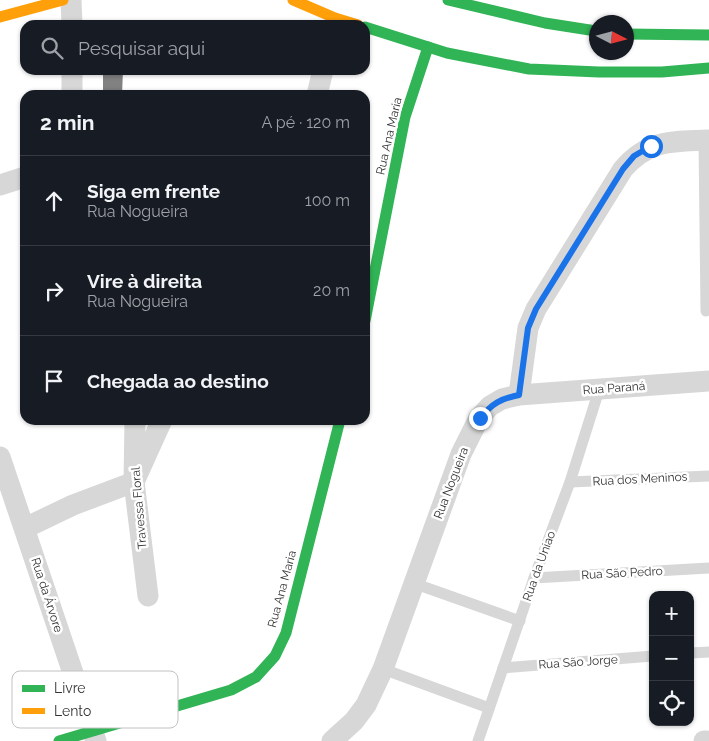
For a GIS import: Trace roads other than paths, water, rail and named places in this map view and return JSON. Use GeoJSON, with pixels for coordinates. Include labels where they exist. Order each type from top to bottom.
{"type":"FeatureCollection","features":[{"type":"Feature","properties":{"kind":"street"},"geometry":{"type":"LineString","coordinates":[[0,17],[62,0]]}},
{"type":"Feature","properties":{"kind":"street"},"geometry":{"type":"LineString","coordinates":[[71,0],[72,20]]}},
{"type":"Feature","properties":{"kind":"street"},"geometry":{"type":"LineString","coordinates":[[293,0],[331,20]]}},
{"type":"Feature","properties":{"kind":"street"},"geometry":{"type":"LineString","coordinates":[[448,0],[545,24],[589,30]]}},
{"type":"Feature","properties":{"kind":"street"},"geometry":{"type":"LineString","coordinates":[[370,29],[477,60],[529,69],[662,72],[709,68]]}},
{"type":"Feature","properties":{"kind":"street"},"geometry":{"type":"LineString","coordinates":[[634,34],[709,34]]}},
{"type":"Feature","properties":{"kind":"street","name":"Rua Ana Maria"},"geometry":{"type":"LineString","coordinates":[[370,296],[405,117],[428,47]]}},
{"type":"Feature","properties":{"kind":"street"},"geometry":{"type":"LineString","coordinates":[[72,75],[72,90]]}},
{"type":"Feature","properties":{"kind":"street"},"geometry":{"type":"LineString","coordinates":[[318,90],[322,75]]}},
{"type":"Feature","properties":{"kind":"street"},"geometry":{"type":"LineString","coordinates":[[519,395],[528,328],[536,309],[623,169],[634,156],[651,146],[706,140]]}},
{"type":"Feature","properties":{"kind":"street"},"geometry":{"type":"LineString","coordinates":[[0,185],[20,179]]}},
{"type":"Feature","properties":{"kind":"street","name":"Rua Paraná"},"geometry":{"type":"LineString","coordinates":[[519,395],[709,381]]}},
{"type":"Feature","properties":{"kind":"street","name":"Rua Nogueira"},"geometry":{"type":"LineString","coordinates":[[332,741],[354,721],[366,705],[383,669],[461,454],[480,418],[490,406],[502,398],[519,395]]}},
{"type":"Feature","properties":{"kind":"street","name":"Travessa Floral"},"geometry":{"type":"LineString","coordinates":[[135,425],[134,482],[148,596]]}},
{"type":"Feature","properties":{"kind":"street"},"geometry":{"type":"LineString","coordinates":[[25,528],[73,505],[134,482],[160,425]]}},
{"type":"Feature","properties":{"kind":"street","name":"Rua Ana Maria"},"geometry":{"type":"LineString","coordinates":[[178,708],[231,690],[256,678],[275,656],[286,633],[339,425]]}},
{"type":"Feature","properties":{"kind":"street","name":"Rua da Árvore"},"geometry":{"type":"LineString","coordinates":[[0,457],[73,671]]}},
{"type":"Feature","properties":{"kind":"street","name":"Rua Ana Maria"},"geometry":{"type":"LineString","coordinates":[[59,741],[95,737],[121,728]]}},
{"type":"Feature","properties":{"kind":"lane"},"geometry":{"type":"LineString","coordinates":[[706,140],[706,311]]}},
{"type":"Feature","properties":{"kind":"lane","name":"Rua da Uniao"},"geometry":{"type":"LineString","coordinates":[[478,741],[534,578],[570,482],[599,390]]}},
{"type":"Feature","properties":{"kind":"lane","name":"Rua dos Meninos"},"geometry":{"type":"LineString","coordinates":[[570,482],[709,476]]}},
{"type":"Feature","properties":{"kind":"lane","name":"Rua São Pedro"},"geometry":{"type":"LineString","coordinates":[[534,578],[709,568]]}},
{"type":"Feature","properties":{"kind":"lane"},"geometry":{"type":"LineString","coordinates":[[413,583],[520,621]]}},
{"type":"Feature","properties":{"kind":"lane"},"geometry":{"type":"LineString","coordinates":[[694,653],[709,652]]}},
{"type":"Feature","properties":{"kind":"lane","name":"Rua São Jorge"},"geometry":{"type":"LineString","coordinates":[[503,668],[649,656]]}},
{"type":"Feature","properties":{"kind":"lane"},"geometry":{"type":"LineString","coordinates":[[383,669],[489,708]]}}]}
